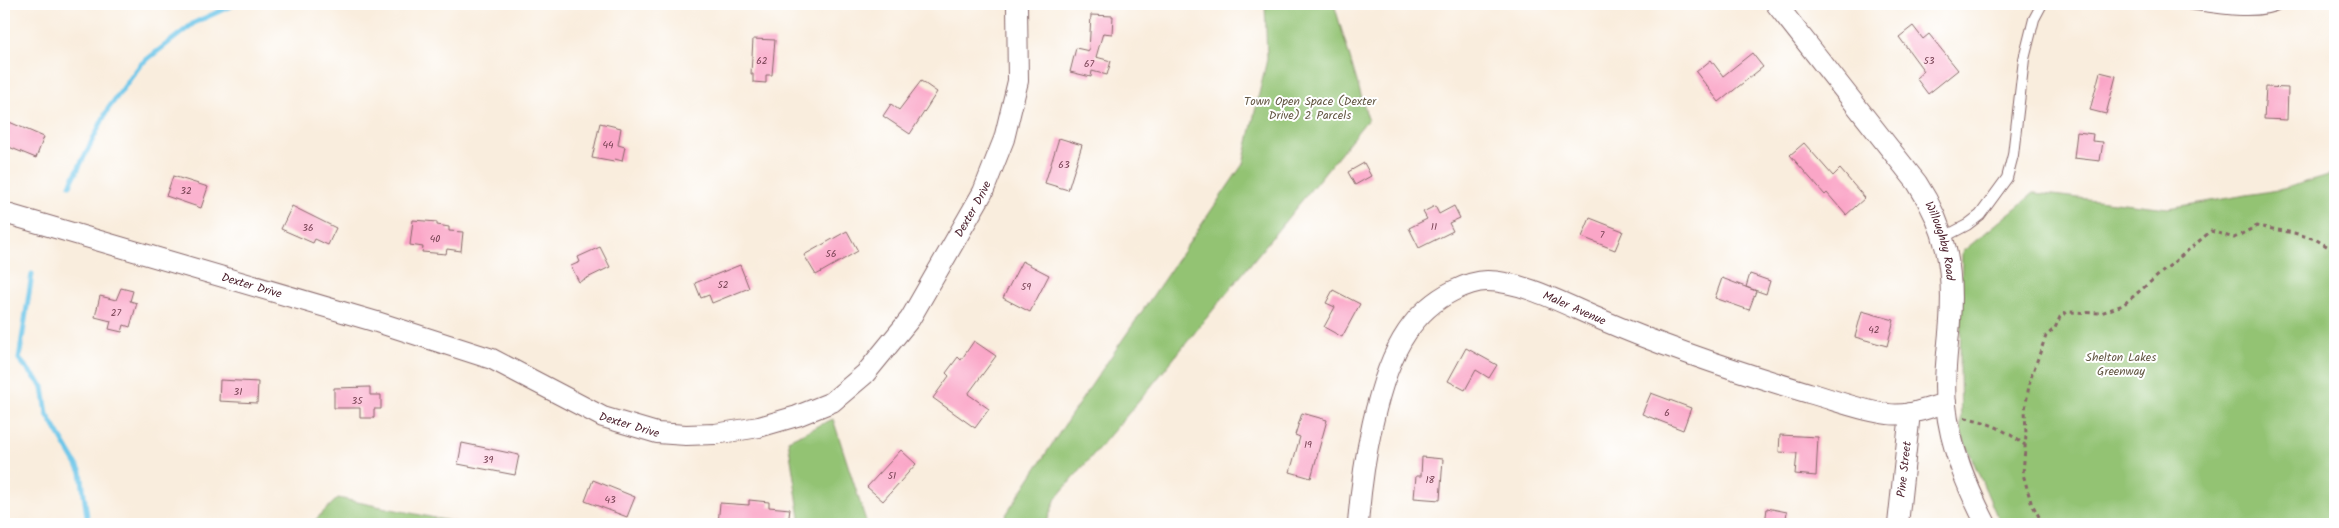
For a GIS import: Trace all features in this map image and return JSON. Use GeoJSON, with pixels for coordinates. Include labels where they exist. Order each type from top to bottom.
{"type":"FeatureCollection","features":[{"type":"Feature","properties":{"kind":"street","name":"Dexter Drive"},"geometry":{"type":"LineString","coordinates":[[4,213],[492,358],[603,417],[657,433],[715,434],[759,428],[832,402],[866,374],[910,320],[983,192],[1004,139],[1018,81],[1017,4]]}},
{"type":"Feature","properties":{"kind":"street","name":"Willoughby Road"},"geometry":{"type":"LineString","coordinates":[[1776,4],[1916,183],[1935,216],[1944,238],[1952,288],[1946,376],[1947,410],[1958,461],[1986,524]]}},
{"type":"Feature","properties":{"kind":"street","name":"Maler Avenue"},"geometry":{"type":"LineString","coordinates":[[1358,524],[1361,483],[1368,448],[1386,379],[1406,333],[1431,305],[1443,296],[1458,288],[1479,282],[1500,282],[1531,291],[1656,343],[1790,387],[1889,415],[1947,410]]}},
{"type":"Feature","properties":{"kind":"street","name":"Pine Street"},"geometry":{"type":"LineString","coordinates":[[1898,524],[1910,413]]}},
{"type":"Feature","properties":{"kind":"lane"},"geometry":{"type":"LineString","coordinates":[[1944,238],[1980,215],[2007,178],[2012,155],[2024,59],[2034,19],[2042,4]]}},
{"type":"Feature","properties":{"kind":"lane"},"geometry":{"type":"LineString","coordinates":[[2188,4],[2248,9],[2265,8],[2279,4]]}},
{"type":"Feature","properties":{"kind":"path"},"geometry":{"type":"LineString","coordinates":[[2043,524],[2031,502],[2023,474],[2026,435],[2025,409],[2030,380],[2046,336],[2055,328],[2060,317],[2067,312],[2102,313],[2123,305],[2211,231],[2234,238],[2257,226],[2315,239],[2335,251]]}},
{"type":"Feature","properties":{"kind":"path"},"geometry":{"type":"LineString","coordinates":[[1947,410],[2007,432],[2025,444]]}},
{"type":"Feature","properties":{"kind":"green space","name":"Town Open Space (Dexter Drive) 2 Parcels"},"geometry":{"type":"Polygon","coordinates":[[[1265,4],[1334,4],[1368,119],[1140,400],[1056,498],[1046,524],[1000,524],[1071,415],[1243,164],[1267,59],[1265,4]]]}},
{"type":"Feature","properties":{"kind":"green space","name":"Shelton Lakes Greenway"},"geometry":{"type":"Polygon","coordinates":[[[2335,173],[2335,524],[2002,524],[1961,433],[1962,252],[2034,193],[2168,208],[2283,189],[2335,173]]]}},
{"type":"Feature","properties":{"kind":"green space"},"geometry":{"type":"Polygon","coordinates":[[[833,419],[867,524],[801,524],[788,440],[833,419]]]}},
{"type":"Feature","properties":{"kind":"green space"},"geometry":{"type":"Polygon","coordinates":[[[338,498],[464,524],[311,524],[338,498]]]}},
{"type":"Feature","properties":{"kind":"building"},"geometry":{"type":"Polygon","coordinates":[[[1091,15],[1113,16],[1112,34],[1103,33],[1096,57],[1111,61],[1107,75],[1092,71],[1091,77],[1070,72],[1076,48],[1089,51],[1091,15]]]}},
{"type":"Feature","properties":{"kind":"building"},"geometry":{"type":"Polygon","coordinates":[[[1913,26],[1923,39],[1929,34],[1958,70],[1928,94],[1916,78],[1924,71],[1899,37],[1913,26]]]}},
{"type":"Feature","properties":{"kind":"building"},"geometry":{"type":"Polygon","coordinates":[[[753,39],[775,40],[772,75],[766,75],[766,83],[753,82],[753,74],[751,74],[753,39]]]}},
{"type":"Feature","properties":{"kind":"building"},"geometry":{"type":"Polygon","coordinates":[[[1752,53],[1763,67],[1719,102],[1696,72],[1711,60],[1723,76],[1752,53]]]}},
{"type":"Feature","properties":{"kind":"building"},"geometry":{"type":"Polygon","coordinates":[[[2100,72],[2116,76],[2106,114],[2090,110],[2100,72]]]}},
{"type":"Feature","properties":{"kind":"building"},"geometry":{"type":"Polygon","coordinates":[[[921,81],[937,92],[910,134],[883,116],[891,104],[899,110],[921,81]]]}},
{"type":"Feature","properties":{"kind":"building"},"geometry":{"type":"Polygon","coordinates":[[[2266,87],[2288,88],[2287,120],[2264,119],[2266,87]]]}},
{"type":"Feature","properties":{"kind":"building"},"geometry":{"type":"Polygon","coordinates":[[[7,121],[44,137],[36,158],[4,145],[4,129],[7,121]]]}},
{"type":"Feature","properties":{"kind":"building"},"geometry":{"type":"Polygon","coordinates":[[[600,123],[621,128],[618,145],[625,147],[622,161],[615,159],[614,162],[592,158],[600,123]]]}},
{"type":"Feature","properties":{"kind":"building"},"geometry":{"type":"Polygon","coordinates":[[[2077,132],[2093,134],[2092,141],[2103,142],[2100,161],[2074,158],[2077,132]]]}},
{"type":"Feature","properties":{"kind":"building"},"geometry":{"type":"Polygon","coordinates":[[[1059,138],[1082,145],[1068,190],[1045,183],[1059,138]]]}},
{"type":"Feature","properties":{"kind":"building"},"geometry":{"type":"Polygon","coordinates":[[[1804,143],[1833,176],[1840,169],[1865,198],[1846,215],[1827,193],[1825,195],[1790,155],[1804,143]]]}},
{"type":"Feature","properties":{"kind":"building"},"geometry":{"type":"Polygon","coordinates":[[[1364,163],[1371,176],[1355,185],[1348,172],[1364,163]]]}},
{"type":"Feature","properties":{"kind":"building"},"geometry":{"type":"Polygon","coordinates":[[[173,176],[208,187],[201,208],[166,196],[173,176]]]}},
{"type":"Feature","properties":{"kind":"building"},"geometry":{"type":"Polygon","coordinates":[[[292,206],[336,228],[328,245],[315,239],[313,243],[281,229],[292,206]]]}},
{"type":"Feature","properties":{"kind":"building"},"geometry":{"type":"Polygon","coordinates":[[[1435,206],[1439,214],[1454,206],[1460,218],[1449,223],[1453,231],[1419,248],[1409,228],[1427,219],[1423,212],[1435,206]]]}},
{"type":"Feature","properties":{"kind":"building"},"geometry":{"type":"Polygon","coordinates":[[[1590,218],[1623,231],[1615,250],[1582,237],[1590,218]]]}},
{"type":"Feature","properties":{"kind":"building"},"geometry":{"type":"Polygon","coordinates":[[[413,220],[437,222],[437,225],[449,227],[449,231],[463,232],[461,251],[447,249],[446,254],[422,252],[423,247],[410,245],[413,220]]]}},
{"type":"Feature","properties":{"kind":"building"},"geometry":{"type":"Polygon","coordinates":[[[847,231],[858,251],[816,275],[804,255],[847,231]]]}},
{"type":"Feature","properties":{"kind":"building"},"geometry":{"type":"Polygon","coordinates":[[[600,247],[610,267],[579,282],[571,266],[580,262],[578,257],[600,247]]]}},
{"type":"Feature","properties":{"kind":"building"},"geometry":{"type":"Polygon","coordinates":[[[1022,261],[1049,275],[1030,312],[1003,298],[1022,261]]]}},
{"type":"Feature","properties":{"kind":"building"},"geometry":{"type":"Polygon","coordinates":[[[740,265],[749,288],[712,303],[709,295],[701,298],[695,283],[740,265]]]}},
{"type":"Feature","properties":{"kind":"building"},"geometry":{"type":"Polygon","coordinates":[[[1750,274],[1770,281],[1766,294],[1746,287],[1750,274]]]}},
{"type":"Feature","properties":{"kind":"building"},"geometry":{"type":"Polygon","coordinates":[[[1722,278],[1756,291],[1749,310],[1715,298],[1722,278]]]}},
{"type":"Feature","properties":{"kind":"building"},"geometry":{"type":"Polygon","coordinates":[[[121,288],[133,291],[130,301],[137,303],[130,327],[124,325],[122,332],[109,329],[111,321],[95,317],[100,296],[116,300],[121,288]]]}},
{"type":"Feature","properties":{"kind":"building"},"geometry":{"type":"Polygon","coordinates":[[[1333,290],[1360,304],[1342,337],[1324,327],[1335,307],[1326,303],[1333,290]]]}},
{"type":"Feature","properties":{"kind":"building"},"geometry":{"type":"Polygon","coordinates":[[[1862,311],[1894,320],[1887,346],[1855,337],[1862,311]]]}},
{"type":"Feature","properties":{"kind":"building"},"geometry":{"type":"Polygon","coordinates":[[[974,341],[996,356],[968,394],[989,409],[975,428],[933,398],[949,376],[946,373],[958,357],[961,360],[974,341]]]}},
{"type":"Feature","properties":{"kind":"building"},"geometry":{"type":"Polygon","coordinates":[[[1466,348],[1497,365],[1489,378],[1476,370],[1465,390],[1448,381],[1466,348]]]}},
{"type":"Feature","properties":{"kind":"building"},"geometry":{"type":"Polygon","coordinates":[[[220,380],[258,382],[257,403],[219,401],[220,380]]]}},
{"type":"Feature","properties":{"kind":"building"},"geometry":{"type":"Polygon","coordinates":[[[370,387],[370,395],[381,395],[381,409],[374,409],[374,418],[360,418],[360,408],[334,408],[334,388],[370,387]]]}},
{"type":"Feature","properties":{"kind":"building"},"geometry":{"type":"Polygon","coordinates":[[[1651,393],[1691,408],[1683,430],[1642,414],[1651,393]]]}},
{"type":"Feature","properties":{"kind":"building"},"geometry":{"type":"Polygon","coordinates":[[[1302,413],[1327,420],[1311,478],[1290,472],[1300,437],[1295,435],[1302,413]]]}},
{"type":"Feature","properties":{"kind":"building"},"geometry":{"type":"Polygon","coordinates":[[[1780,435],[1818,437],[1816,476],[1795,474],[1797,453],[1779,452],[1780,435]]]}},
{"type":"Feature","properties":{"kind":"building"},"geometry":{"type":"Polygon","coordinates":[[[462,443],[519,455],[515,475],[458,464],[462,443]]]}},
{"type":"Feature","properties":{"kind":"building"},"geometry":{"type":"Polygon","coordinates":[[[901,450],[916,464],[883,501],[867,487],[901,450]]]}},
{"type":"Feature","properties":{"kind":"building"},"geometry":{"type":"Polygon","coordinates":[[[1422,457],[1443,459],[1440,500],[1414,498],[1416,476],[1421,476],[1422,457]]]}},
{"type":"Feature","properties":{"kind":"building"},"geometry":{"type":"Polygon","coordinates":[[[593,480],[635,497],[627,517],[585,501],[593,480]]]}},
{"type":"Feature","properties":{"kind":"building"},"geometry":{"type":"Polygon","coordinates":[[[749,500],[769,502],[769,507],[790,509],[788,524],[718,524],[720,503],[749,505],[749,500]]]}},
{"type":"Feature","properties":{"kind":"building"},"geometry":{"type":"Polygon","coordinates":[[[1767,508],[1787,512],[1785,524],[1765,524],[1767,508]]]}},
{"type":"Feature","properties":{"kind":"waterway"},"geometry":{"type":"LineString","coordinates":[[70,185],[108,109],[141,64],[194,23],[235,4]]}},
{"type":"Feature","properties":{"kind":"waterway"},"geometry":{"type":"LineString","coordinates":[[32,274],[19,359],[43,387],[47,414],[81,472],[88,524]]}}]}
